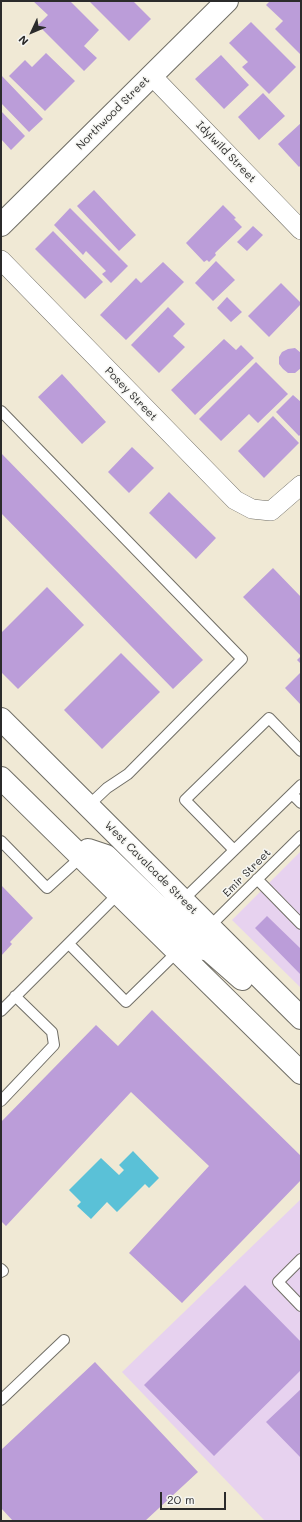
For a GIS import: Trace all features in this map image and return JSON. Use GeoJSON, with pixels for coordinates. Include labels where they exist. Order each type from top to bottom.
{"type":"FeatureCollection","features":[{"type":"Feature","properties":{"kind":"main road","name":"Northwood Street"},"geometry":{"type":"LineString","coordinates":[[1,225],[227,1]]}},
{"type":"Feature","properties":{"kind":"main road","name":"West Cavalcade Street"},"geometry":{"type":"LineString","coordinates":[[1,719],[78,797],[89,805],[301,1018]]}},
{"type":"Feature","properties":{"kind":"main road"},"geometry":{"type":"LineString","coordinates":[[1,778],[301,1073]]}},
{"type":"Feature","properties":{"kind":"main road"},"geometry":{"type":"LineString","coordinates":[[81,857],[88,850],[106,856],[180,929],[197,930],[209,927]]}},
{"type":"Feature","properties":{"kind":"main road"},"geometry":{"type":"LineString","coordinates":[[177,952],[191,946],[209,950],[239,976],[271,1009],[301,1028]]}},
{"type":"Feature","properties":{"kind":"street","name":"Idylwild Street"},"geometry":{"type":"LineString","coordinates":[[151,75],[301,230]]}},
{"type":"Feature","properties":{"kind":"street","name":"Posey Street"},"geometry":{"type":"LineString","coordinates":[[1,260],[236,500],[252,509],[271,511],[301,485]]}},
{"type":"Feature","properties":{"kind":"lane"},"geometry":{"type":"LineString","coordinates":[[1,411],[242,659],[128,774],[107,788],[89,805]]}},
{"type":"Feature","properties":{"kind":"lane"},"geometry":{"type":"LineString","coordinates":[[234,850],[185,800],[269,718],[301,750]]}},
{"type":"Feature","properties":{"kind":"lane"},"geometry":{"type":"LineString","coordinates":[[183,900],[301,785]]}},
{"type":"Feature","properties":{"kind":"lane"},"geometry":{"type":"LineString","coordinates":[[292,794],[301,803]]}},
{"type":"Feature","properties":{"kind":"lane","name":"Emir Street"},"geometry":{"type":"LineString","coordinates":[[209,927],[301,836]]}},
{"type":"Feature","properties":{"kind":"lane"},"geometry":{"type":"LineString","coordinates":[[1,841],[47,888],[81,857]]}},
{"type":"Feature","properties":{"kind":"lane"},"geometry":{"type":"LineString","coordinates":[[257,879],[301,924]]}},
{"type":"Feature","properties":{"kind":"lane"},"geometry":{"type":"LineString","coordinates":[[1,1011],[118,894]]}},
{"type":"Feature","properties":{"kind":"lane"},"geometry":{"type":"LineString","coordinates":[[69,944],[126,1002],[177,952]]}},
{"type":"Feature","properties":{"kind":"lane"},"geometry":{"type":"LineString","coordinates":[[1,1101],[54,1045],[52,1032],[15,996]]}},
{"type":"Feature","properties":{"kind":"lane"},"geometry":{"type":"LineString","coordinates":[[301,1260],[278,1282],[301,1306]]}},
{"type":"Feature","properties":{"kind":"lane"},"geometry":{"type":"LineString","coordinates":[[1,1400],[64,1340]]}},
{"type":"Feature","properties":{"kind":"shaded area"},"geometry":{"type":"Polygon","coordinates":[[[301,851],[301,988],[232,920],[301,851]]]}},
{"type":"Feature","properties":{"kind":"shaded area"},"geometry":{"type":"Polygon","coordinates":[[[301,1199],[301,1521],[265,1521],[122,1372],[301,1199]]]}},
{"type":"Feature","properties":{"kind":"water"},"geometry":{"type":"Polygon","coordinates":[[[133,1151],[159,1178],[149,1188],[145,1184],[117,1212],[107,1202],[91,1219],[77,1206],[81,1202],[69,1190],[101,1158],[119,1175],[124,1170],[119,1165],[133,1151]]]}},
{"type":"Feature","properties":{"kind":"building"},"geometry":{"type":"Polygon","coordinates":[[[33,1],[70,1],[99,30],[84,46],[97,58],[84,71],[38,25],[48,15],[33,1]]]}},
{"type":"Feature","properties":{"kind":"building"},"geometry":{"type":"Polygon","coordinates":[[[89,1],[133,1],[151,19],[129,41],[89,1]]]}},
{"type":"Feature","properties":{"kind":"building"},"geometry":{"type":"Polygon","coordinates":[[[270,1],[301,1],[301,55],[275,29],[283,21],[266,5],[270,1]]]}},
{"type":"Feature","properties":{"kind":"building"},"geometry":{"type":"Polygon","coordinates":[[[251,22],[296,67],[269,94],[242,67],[248,62],[229,43],[251,22]]]}},
{"type":"Feature","properties":{"kind":"building"},"geometry":{"type":"Polygon","coordinates":[[[46,53],[75,81],[45,111],[9,76],[25,60],[32,67],[46,53]]]}},
{"type":"Feature","properties":{"kind":"building"},"geometry":{"type":"Polygon","coordinates":[[[221,55],[249,85],[224,109],[195,79],[221,55]]]}},
{"type":"Feature","properties":{"kind":"building"},"geometry":{"type":"Polygon","coordinates":[[[1,75],[43,119],[29,132],[1,103],[1,75]]]}},
{"type":"Feature","properties":{"kind":"building"},"geometry":{"type":"Polygon","coordinates":[[[263,93],[285,116],[259,140],[238,117],[263,93]]]}},
{"type":"Feature","properties":{"kind":"building"},"geometry":{"type":"Polygon","coordinates":[[[1,111],[25,136],[11,150],[1,139],[1,111]]]}},
{"type":"Feature","properties":{"kind":"building"},"geometry":{"type":"Polygon","coordinates":[[[301,123],[301,165],[299,167],[278,144],[301,123]]]}},
{"type":"Feature","properties":{"kind":"building"},"geometry":{"type":"Polygon","coordinates":[[[94,190],[136,235],[119,251],[77,206],[94,190]]]}},
{"type":"Feature","properties":{"kind":"building"},"geometry":{"type":"Polygon","coordinates":[[[223,205],[236,218],[234,219],[242,227],[215,253],[216,255],[209,262],[207,260],[204,262],[186,243],[223,205]]]}},
{"type":"Feature","properties":{"kind":"building"},"geometry":{"type":"Polygon","coordinates":[[[70,208],[128,266],[111,283],[102,274],[106,271],[86,251],[83,255],[54,225],[70,208]]]}},
{"type":"Feature","properties":{"kind":"building"},"geometry":{"type":"Polygon","coordinates":[[[253,226],[263,235],[247,251],[237,242],[253,226]]]}},
{"type":"Feature","properties":{"kind":"building"},"geometry":{"type":"Polygon","coordinates":[[[53,231],[103,282],[85,299],[35,249],[53,231]]]}},
{"type":"Feature","properties":{"kind":"building"},"geometry":{"type":"Polygon","coordinates":[[[216,261],[235,280],[213,301],[195,283],[216,261]]]}},
{"type":"Feature","properties":{"kind":"building"},"geometry":{"type":"Polygon","coordinates":[[[163,262],[184,282],[126,340],[100,315],[136,278],[141,283],[163,262]]]}},
{"type":"Feature","properties":{"kind":"building"},"geometry":{"type":"Polygon","coordinates":[[[281,283],[301,304],[269,337],[248,316],[281,283]]]}},
{"type":"Feature","properties":{"kind":"building"},"geometry":{"type":"Polygon","coordinates":[[[227,297],[242,312],[231,322],[217,308],[227,297]]]}},
{"type":"Feature","properties":{"kind":"building"},"geometry":{"type":"Polygon","coordinates":[[[168,307],[185,324],[173,336],[185,347],[159,373],[131,345],[168,307]]]}},
{"type":"Feature","properties":{"kind":"building"},"geometry":{"type":"Polygon","coordinates":[[[224,339],[236,350],[241,345],[254,358],[195,415],[171,390],[224,339]]]}},
{"type":"Feature","properties":{"kind":"building"},"geometry":{"type":"Polygon","coordinates":[[[295,348],[301,353],[301,368],[295,373],[288,373],[279,364],[279,357],[282,352],[295,348]]]}},
{"type":"Feature","properties":{"kind":"building"},"geometry":{"type":"Polygon","coordinates":[[[256,362],[288,394],[258,423],[249,414],[221,441],[199,419],[256,362]]]}},
{"type":"Feature","properties":{"kind":"building"},"geometry":{"type":"Polygon","coordinates":[[[62,374],[106,422],[82,444],[38,397],[62,374]]]}},
{"type":"Feature","properties":{"kind":"building"},"geometry":{"type":"Polygon","coordinates":[[[293,395],[301,402],[301,434],[299,436],[276,412],[293,395]]]}},
{"type":"Feature","properties":{"kind":"building"},"geometry":{"type":"Polygon","coordinates":[[[273,416],[299,443],[264,478],[238,451],[273,416]]]}},
{"type":"Feature","properties":{"kind":"building"},"geometry":{"type":"Polygon","coordinates":[[[132,447],[154,468],[129,493],[108,472],[132,447]]]}},
{"type":"Feature","properties":{"kind":"building"},"geometry":{"type":"Polygon","coordinates":[[[1,453],[203,660],[173,689],[1,513],[1,453]]]}},
{"type":"Feature","properties":{"kind":"building"},"geometry":{"type":"Polygon","coordinates":[[[169,492],[216,538],[196,559],[149,513],[169,492]]]}},
{"type":"Feature","properties":{"kind":"building"},"geometry":{"type":"Polygon","coordinates":[[[273,568],[301,597],[301,656],[243,597],[273,568]]]}},
{"type":"Feature","properties":{"kind":"building"},"geometry":{"type":"Polygon","coordinates":[[[47,587],[84,625],[18,689],[1,672],[1,633],[47,587]]]}},
{"type":"Feature","properties":{"kind":"building"},"geometry":{"type":"Polygon","coordinates":[[[121,653],[160,692],[102,749],[64,710],[121,653]]]}},
{"type":"Feature","properties":{"kind":"building"},"geometry":{"type":"Polygon","coordinates":[[[301,656],[301,664],[297,660],[301,656]]]}},
{"type":"Feature","properties":{"kind":"building"},"geometry":{"type":"Polygon","coordinates":[[[301,672],[301,705],[285,688],[301,672]]]}},
{"type":"Feature","properties":{"kind":"building"},"geometry":{"type":"Polygon","coordinates":[[[1,885],[33,918],[10,942],[12,944],[1,956],[1,885]]]}},
{"type":"Feature","properties":{"kind":"building"},"geometry":{"type":"Polygon","coordinates":[[[267,916],[301,949],[301,975],[255,928],[267,916]]]}},
{"type":"Feature","properties":{"kind":"building"},"geometry":{"type":"Polygon","coordinates":[[[152,1010],[301,1156],[301,1180],[182,1303],[129,1253],[209,1166],[131,1092],[6,1226],[1,1221],[1,1122],[96,1025],[118,1046],[152,1010]]]}},
{"type":"Feature","properties":{"kind":"building"},"geometry":{"type":"Polygon","coordinates":[[[245,1285],[301,1342],[301,1370],[214,1456],[144,1385],[245,1285]]]}},
{"type":"Feature","properties":{"kind":"building"},"geometry":{"type":"Polygon","coordinates":[[[95,1362],[198,1472],[145,1521],[13,1521],[1,1508],[1,1450],[95,1362]]]}},
{"type":"Feature","properties":{"kind":"building"},"geometry":{"type":"Polygon","coordinates":[[[301,1389],[301,1458],[266,1422],[301,1389]]]}}]}
